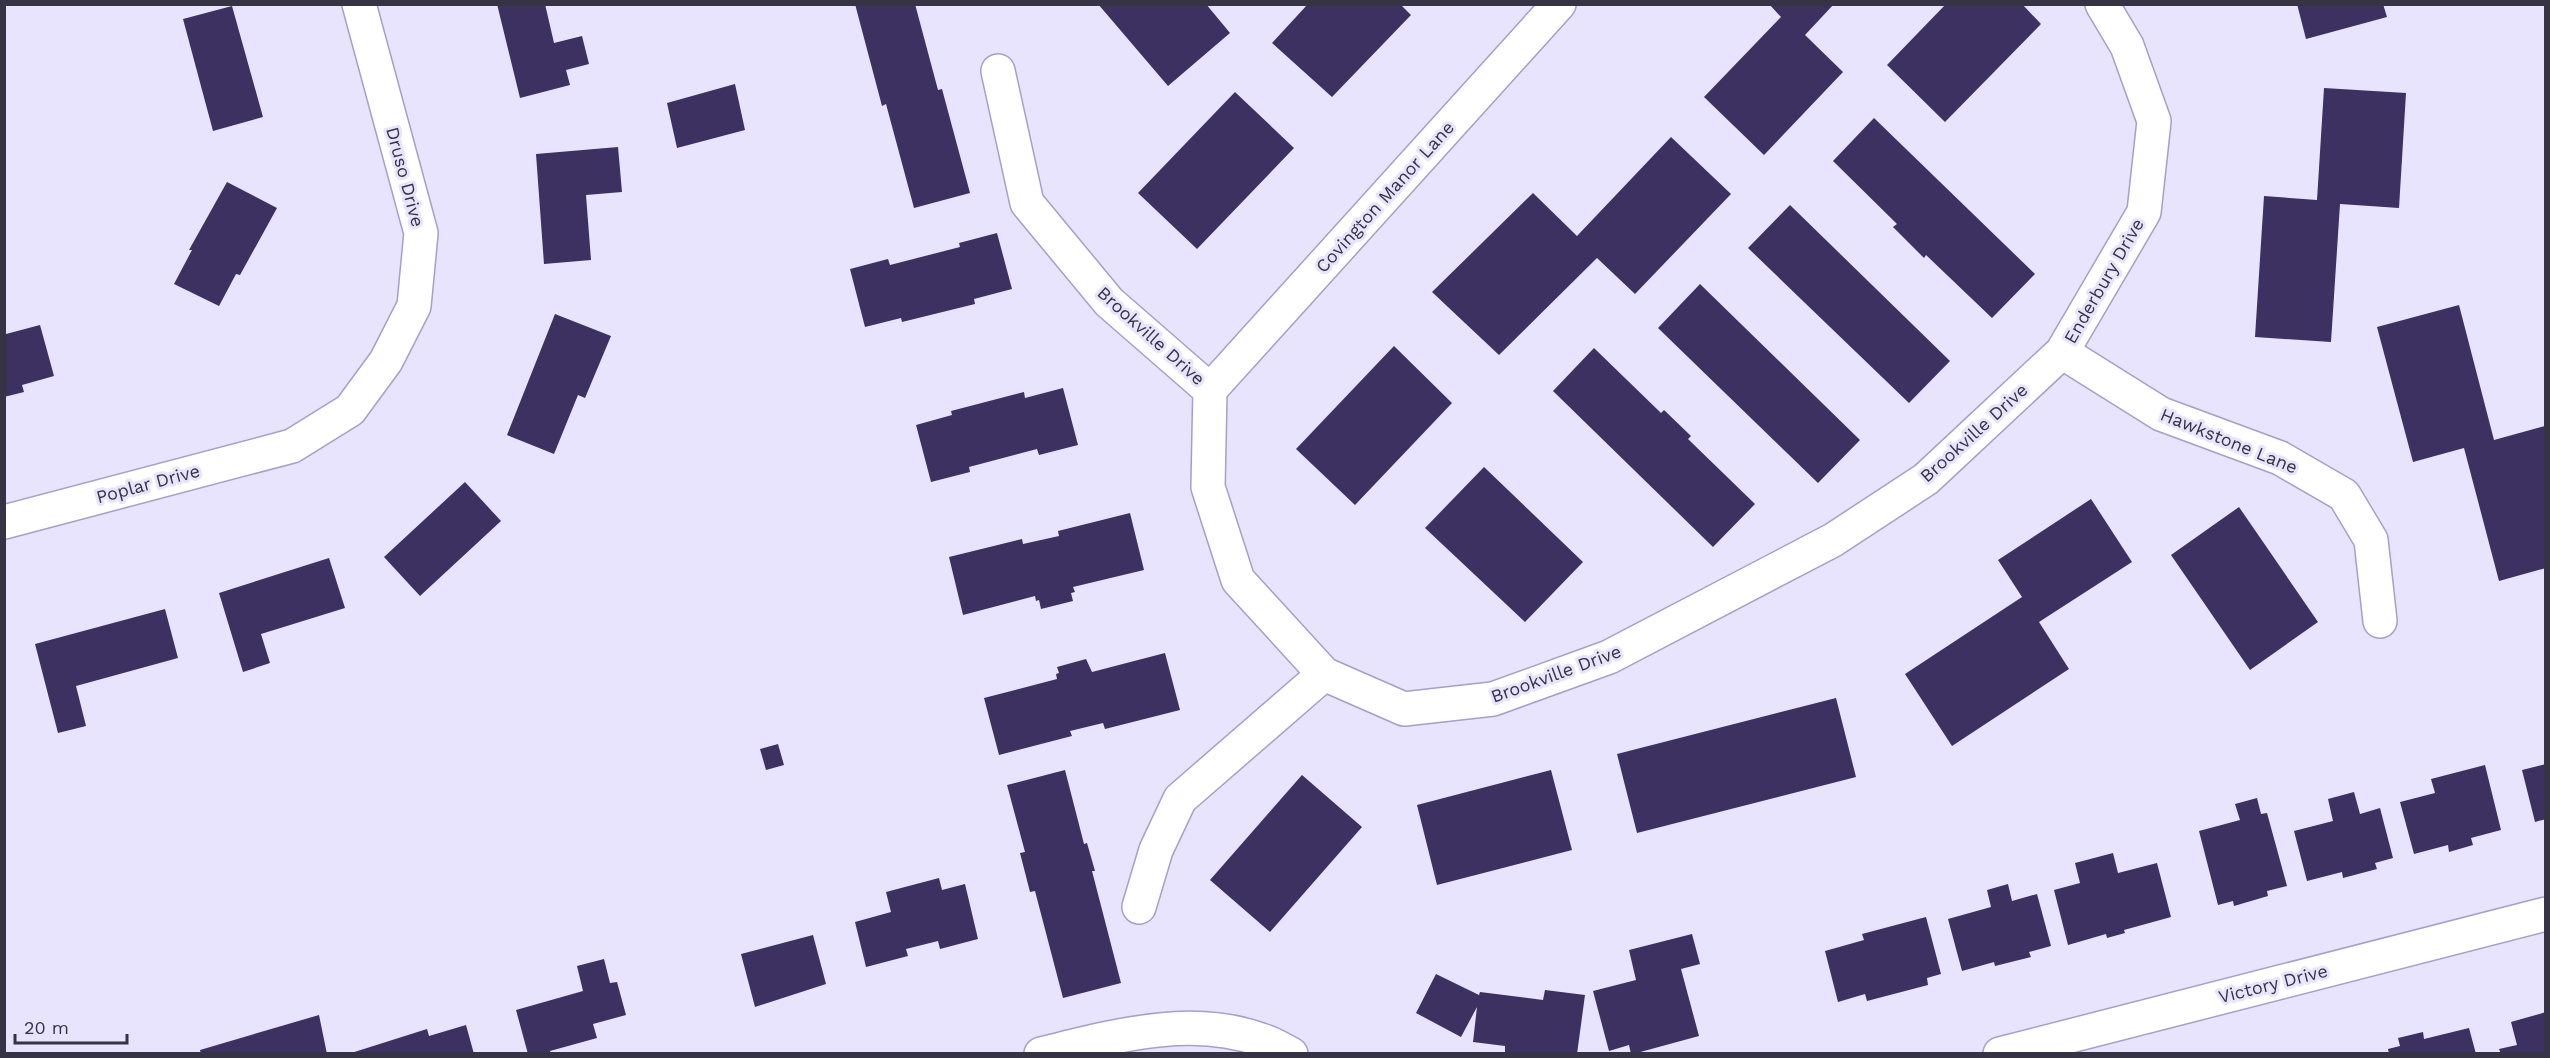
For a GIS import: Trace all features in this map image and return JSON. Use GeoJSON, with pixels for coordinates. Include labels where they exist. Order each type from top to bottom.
{"type":"FeatureCollection","features":[{"type":"Feature","properties":{"kind":"street","name":"Druso Drive"},"geometry":{"type":"LineString","coordinates":[[292,446],[350,410],[386,361],[414,306],[421,233],[359,4]]}},
{"type":"Feature","properties":{"kind":"street","name":"Covington Manor Lane"},"geometry":{"type":"LineString","coordinates":[[1210,390],[1559,4]]}},
{"type":"Feature","properties":{"kind":"street","name":"Enderbury Drive"},"geometry":{"type":"LineString","coordinates":[[2062,352],[2144,212],[2154,122],[2127,46],[2102,4]]}},
{"type":"Feature","properties":{"kind":"street","name":"Brookville Drive"},"geometry":{"type":"LineString","coordinates":[[998,71],[1027,203],[1109,302],[1210,390],[1208,487],[1238,580],[1324,674],[1404,710],[1493,699],[1609,657],[1833,540],[1926,479],[2062,352]]}},
{"type":"Feature","properties":{"kind":"street","name":"Hawkstone Lane"},"geometry":{"type":"LineString","coordinates":[[2062,352],[2161,414],[2280,458],[2344,495],[2371,540],[2380,621]]}},
{"type":"Feature","properties":{"kind":"street","name":"Poplar Drive"},"geometry":{"type":"LineString","coordinates":[[4,522],[292,446]]}},
{"type":"Feature","properties":{"kind":"street"},"geometry":{"type":"LineString","coordinates":[[1139,907],[1156,850],[1180,799],[1324,674]]}},
{"type":"Feature","properties":{"kind":"street","name":"Victory Drive"},"geometry":{"type":"LineString","coordinates":[[2000,1053],[2546,914]]}},
{"type":"Feature","properties":{"kind":"street"},"geometry":{"type":"LineString","coordinates":[[1041,1053],[1112,1037],[1157,1030],[1208,1029],[1261,1039],[1291,1053]]}},
{"type":"Feature","properties":{"kind":"building"},"geometry":{"type":"Polygon","coordinates":[[[497,4],[545,4],[554,43],[582,36],[589,64],[566,70],[570,85],[520,98],[497,4]]]}},
{"type":"Feature","properties":{"kind":"building"},"geometry":{"type":"Polygon","coordinates":[[[855,4],[915,4],[938,90],[942,89],[970,193],[914,208],[886,104],[882,106],[855,4]]]}},
{"type":"Feature","properties":{"kind":"building"},"geometry":{"type":"Polygon","coordinates":[[[1098,4],[1206,4],[1230,33],[1168,86],[1098,4]]]}},
{"type":"Feature","properties":{"kind":"building"},"geometry":{"type":"Polygon","coordinates":[[[1308,4],[1400,4],[1411,15],[1332,97],[1272,43],[1308,4]]]}},
{"type":"Feature","properties":{"kind":"building"},"geometry":{"type":"Polygon","coordinates":[[[1769,4],[1834,4],[1805,35],[1843,72],[1764,155],[1704,97],[1781,17],[1769,4]]]}},
{"type":"Feature","properties":{"kind":"building"},"geometry":{"type":"Polygon","coordinates":[[[1946,4],[2022,4],[2041,24],[1945,122],[1887,65],[1946,4]]]}},
{"type":"Feature","properties":{"kind":"building"},"geometry":{"type":"Polygon","coordinates":[[[2297,4],[2383,4],[2387,17],[2306,39],[2297,4]]]}},
{"type":"Feature","properties":{"kind":"building"},"geometry":{"type":"Polygon","coordinates":[[[232,6],[263,117],[213,131],[183,19],[232,6]]]}},
{"type":"Feature","properties":{"kind":"building"},"geometry":{"type":"Polygon","coordinates":[[[735,84],[745,130],[677,148],[667,103],[735,84]]]}},
{"type":"Feature","properties":{"kind":"building"},"geometry":{"type":"Polygon","coordinates":[[[2324,88],[2406,93],[2399,208],[2340,204],[2331,342],[2255,337],[2264,196],[2317,200],[2324,88]]]}},
{"type":"Feature","properties":{"kind":"building"},"geometry":{"type":"Polygon","coordinates":[[[1235,92],[1294,148],[1197,249],[1138,193],[1235,92]]]}},
{"type":"Feature","properties":{"kind":"building"},"geometry":{"type":"Polygon","coordinates":[[[1874,118],[2035,274],[1992,318],[1926,255],[1924,258],[1893,227],[1897,224],[1833,161],[1874,118]]]}},
{"type":"Feature","properties":{"kind":"building"},"geometry":{"type":"Polygon","coordinates":[[[1671,137],[1731,194],[1635,294],[1597,258],[1499,355],[1432,292],[1533,193],[1577,236],[1671,137]]]}},
{"type":"Feature","properties":{"kind":"building"},"geometry":{"type":"Polygon","coordinates":[[[618,147],[622,192],[586,195],[591,260],[544,264],[536,154],[618,147]]]}},
{"type":"Feature","properties":{"kind":"building"},"geometry":{"type":"Polygon","coordinates":[[[227,182],[277,208],[240,275],[236,274],[219,306],[174,284],[192,250],[189,250],[227,182]]]}},
{"type":"Feature","properties":{"kind":"building"},"geometry":{"type":"Polygon","coordinates":[[[1790,205],[1950,361],[1909,403],[1748,248],[1790,205]]]}},
{"type":"Feature","properties":{"kind":"building"},"geometry":{"type":"Polygon","coordinates":[[[997,233],[1012,289],[974,299],[975,304],[902,322],[901,318],[865,327],[850,269],[888,259],[890,265],[960,247],[959,243],[997,233]]]}},
{"type":"Feature","properties":{"kind":"building"},"geometry":{"type":"Polygon","coordinates":[[[1700,284],[1860,440],[1818,483],[1658,328],[1700,284]]]}},
{"type":"Feature","properties":{"kind":"building"},"geometry":{"type":"Polygon","coordinates":[[[2459,305],[2494,440],[2545,426],[2546,428],[2546,568],[2499,581],[2464,448],[2413,462],[2377,327],[2459,305]]]}},
{"type":"Feature","properties":{"kind":"building"},"geometry":{"type":"Polygon","coordinates":[[[555,314],[611,336],[585,398],[578,395],[554,454],[507,435],[555,314]]]}},
{"type":"Feature","properties":{"kind":"building"},"geometry":{"type":"Polygon","coordinates":[[[40,325],[54,376],[22,385],[24,392],[4,397],[4,330],[6,334],[40,325]]]}},
{"type":"Feature","properties":{"kind":"building"},"geometry":{"type":"Polygon","coordinates":[[[1394,346],[1452,403],[1355,505],[1296,449],[1394,346]]]}},
{"type":"Feature","properties":{"kind":"building"},"geometry":{"type":"Polygon","coordinates":[[[1594,348],[1661,413],[1664,410],[1691,436],[1688,439],[1755,504],[1713,547],[1553,391],[1594,348]]]}},
{"type":"Feature","properties":{"kind":"building"},"geometry":{"type":"Polygon","coordinates":[[[1063,388],[1078,445],[1039,455],[1037,449],[969,467],[970,472],[931,482],[916,425],[952,415],[951,411],[1024,392],[1025,398],[1063,388]]]}},
{"type":"Feature","properties":{"kind":"building"},"geometry":{"type":"Polygon","coordinates":[[[1484,467],[1583,562],[1525,622],[1425,528],[1484,467]]]}},
{"type":"Feature","properties":{"kind":"building"},"geometry":{"type":"Polygon","coordinates":[[[465,482],[501,521],[420,596],[384,557],[465,482]]]}},
{"type":"Feature","properties":{"kind":"building"},"geometry":{"type":"Polygon","coordinates":[[[2091,499],[2132,562],[2039,622],[2069,669],[1952,746],[1905,674],[2022,597],[1998,560],[2091,499]]]}},
{"type":"Feature","properties":{"kind":"building"},"geometry":{"type":"Polygon","coordinates":[[[2239,507],[2318,622],[2250,670],[2171,555],[2239,507]]]}},
{"type":"Feature","properties":{"kind":"building"},"geometry":{"type":"Polygon","coordinates":[[[1130,513],[1144,570],[1073,587],[1075,592],[1071,593],[1073,601],[1041,609],[1039,600],[1036,601],[1035,596],[963,615],[949,557],[1022,539],[1023,544],[1059,536],[1058,531],[1130,513]]]}},
{"type":"Feature","properties":{"kind":"building"},"geometry":{"type":"Polygon","coordinates":[[[329,558],[345,608],[261,634],[270,663],[243,672],[219,593],[329,558]]]}},
{"type":"Feature","properties":{"kind":"building"},"geometry":{"type":"Polygon","coordinates":[[[165,609],[178,658],[76,686],[86,726],[58,733],[35,644],[165,609]]]}},
{"type":"Feature","properties":{"kind":"building"},"geometry":{"type":"Polygon","coordinates":[[[1165,653],[1180,710],[1105,729],[1103,723],[1070,731],[1072,736],[999,755],[984,698],[1057,679],[1056,674],[1059,673],[1057,667],[1086,659],[1092,672],[1165,653]]]}},
{"type":"Feature","properties":{"kind":"building"},"geometry":{"type":"Polygon","coordinates":[[[1836,698],[1856,777],[1637,833],[1617,754],[1836,698]]]}},
{"type":"Feature","properties":{"kind":"building"},"geometry":{"type":"Polygon","coordinates":[[[778,744],[784,765],[766,770],[760,749],[778,744]]]}},
{"type":"Feature","properties":{"kind":"building"},"geometry":{"type":"Polygon","coordinates":[[[2546,764],[2546,819],[2535,822],[2522,770],[2546,764]]]}},
{"type":"Feature","properties":{"kind":"building"},"geometry":{"type":"Polygon","coordinates":[[[2485,765],[2501,830],[2471,838],[2473,845],[2449,852],[2448,845],[2414,854],[2400,802],[2435,793],[2431,779],[2485,765]]]}},
{"type":"Feature","properties":{"kind":"building"},"geometry":{"type":"Polygon","coordinates":[[[1065,770],[1084,844],[1087,843],[1095,871],[1092,871],[1121,983],[1063,998],[1035,891],[1030,892],[1020,853],[1025,852],[1007,785],[1065,770]]]}},
{"type":"Feature","properties":{"kind":"building"},"geometry":{"type":"Polygon","coordinates":[[[1551,770],[1572,850],[1437,885],[1417,805],[1551,770]]]}},
{"type":"Feature","properties":{"kind":"building"},"geometry":{"type":"Polygon","coordinates":[[[1302,775],[1362,827],[1270,932],[1210,880],[1302,775]]]}},
{"type":"Feature","properties":{"kind":"building"},"geometry":{"type":"Polygon","coordinates":[[[2354,792],[2360,814],[2380,808],[2393,858],[2375,863],[2377,869],[2343,878],[2342,872],[2307,881],[2294,831],[2333,821],[2328,799],[2354,792]]]}},
{"type":"Feature","properties":{"kind":"building"},"geometry":{"type":"Polygon","coordinates":[[[2257,798],[2261,814],[2267,813],[2287,886],[2267,891],[2268,896],[2234,906],[2233,901],[2218,905],[2199,831],[2240,820],[2235,804],[2257,798]]]}},
{"type":"Feature","properties":{"kind":"building"},"geometry":{"type":"Polygon","coordinates":[[[2113,853],[2118,873],[2157,863],[2171,917],[2124,930],[2125,933],[2107,938],[2106,934],[2068,945],[2054,890],[2080,883],[2075,863],[2113,853]]]}},
{"type":"Feature","properties":{"kind":"building"},"geometry":{"type":"Polygon","coordinates":[[[939,878],[942,890],[965,884],[978,939],[940,949],[938,941],[906,949],[908,956],[866,967],[855,922],[891,912],[886,892],[939,878]]]}},
{"type":"Feature","properties":{"kind":"building"},"geometry":{"type":"Polygon","coordinates":[[[2008,884],[2012,901],[2037,894],[2051,946],[2029,952],[2031,957],[1995,966],[1994,962],[1962,971],[1948,919],[1991,907],[1987,890],[2008,884]]]}},
{"type":"Feature","properties":{"kind":"building"},"geometry":{"type":"Polygon","coordinates":[[[1926,917],[1941,974],[1927,978],[1928,985],[1867,1001],[1865,994],[1838,1002],[1825,951],[1864,940],[1862,934],[1926,917]]]}},
{"type":"Feature","properties":{"kind":"building"},"geometry":{"type":"Polygon","coordinates":[[[1692,934],[1700,964],[1681,969],[1699,1036],[1633,1054],[1631,1054],[1629,1045],[1609,1051],[1593,991],[1636,980],[1629,950],[1692,934]]]}},
{"type":"Feature","properties":{"kind":"building"},"geometry":{"type":"Polygon","coordinates":[[[813,935],[826,984],[755,1007],[741,954],[813,935]]]}},
{"type":"Feature","properties":{"kind":"building"},"geometry":{"type":"Polygon","coordinates":[[[604,959],[610,983],[617,982],[626,1015],[593,1024],[597,1038],[550,1051],[551,1054],[528,1054],[516,1010],[583,991],[577,966],[604,959]]]}},
{"type":"Feature","properties":{"kind":"building"},"geometry":{"type":"Polygon","coordinates":[[[1436,974],[1479,995],[1480,992],[1543,1000],[1545,990],[1585,995],[1577,1054],[1509,1054],[1505,1053],[1505,1046],[1473,1042],[1477,1007],[1461,1037],[1416,1013],[1436,974]]]}},
{"type":"Feature","properties":{"kind":"building"},"geometry":{"type":"Polygon","coordinates":[[[2546,1012],[2546,1054],[2501,1054],[2499,1049],[2517,1045],[2511,1022],[2546,1012]]]}},
{"type":"Feature","properties":{"kind":"building"},"geometry":{"type":"Polygon","coordinates":[[[319,1015],[327,1054],[201,1054],[200,1050],[319,1015]]]}},
{"type":"Feature","properties":{"kind":"building"},"geometry":{"type":"Polygon","coordinates":[[[466,1025],[474,1054],[348,1054],[427,1029],[429,1036],[466,1025]]]}},
{"type":"Feature","properties":{"kind":"building"},"geometry":{"type":"Polygon","coordinates":[[[2469,1028],[2476,1054],[2389,1054],[2388,1049],[2400,1046],[2398,1038],[2423,1032],[2424,1039],[2469,1028]]]}}]}
